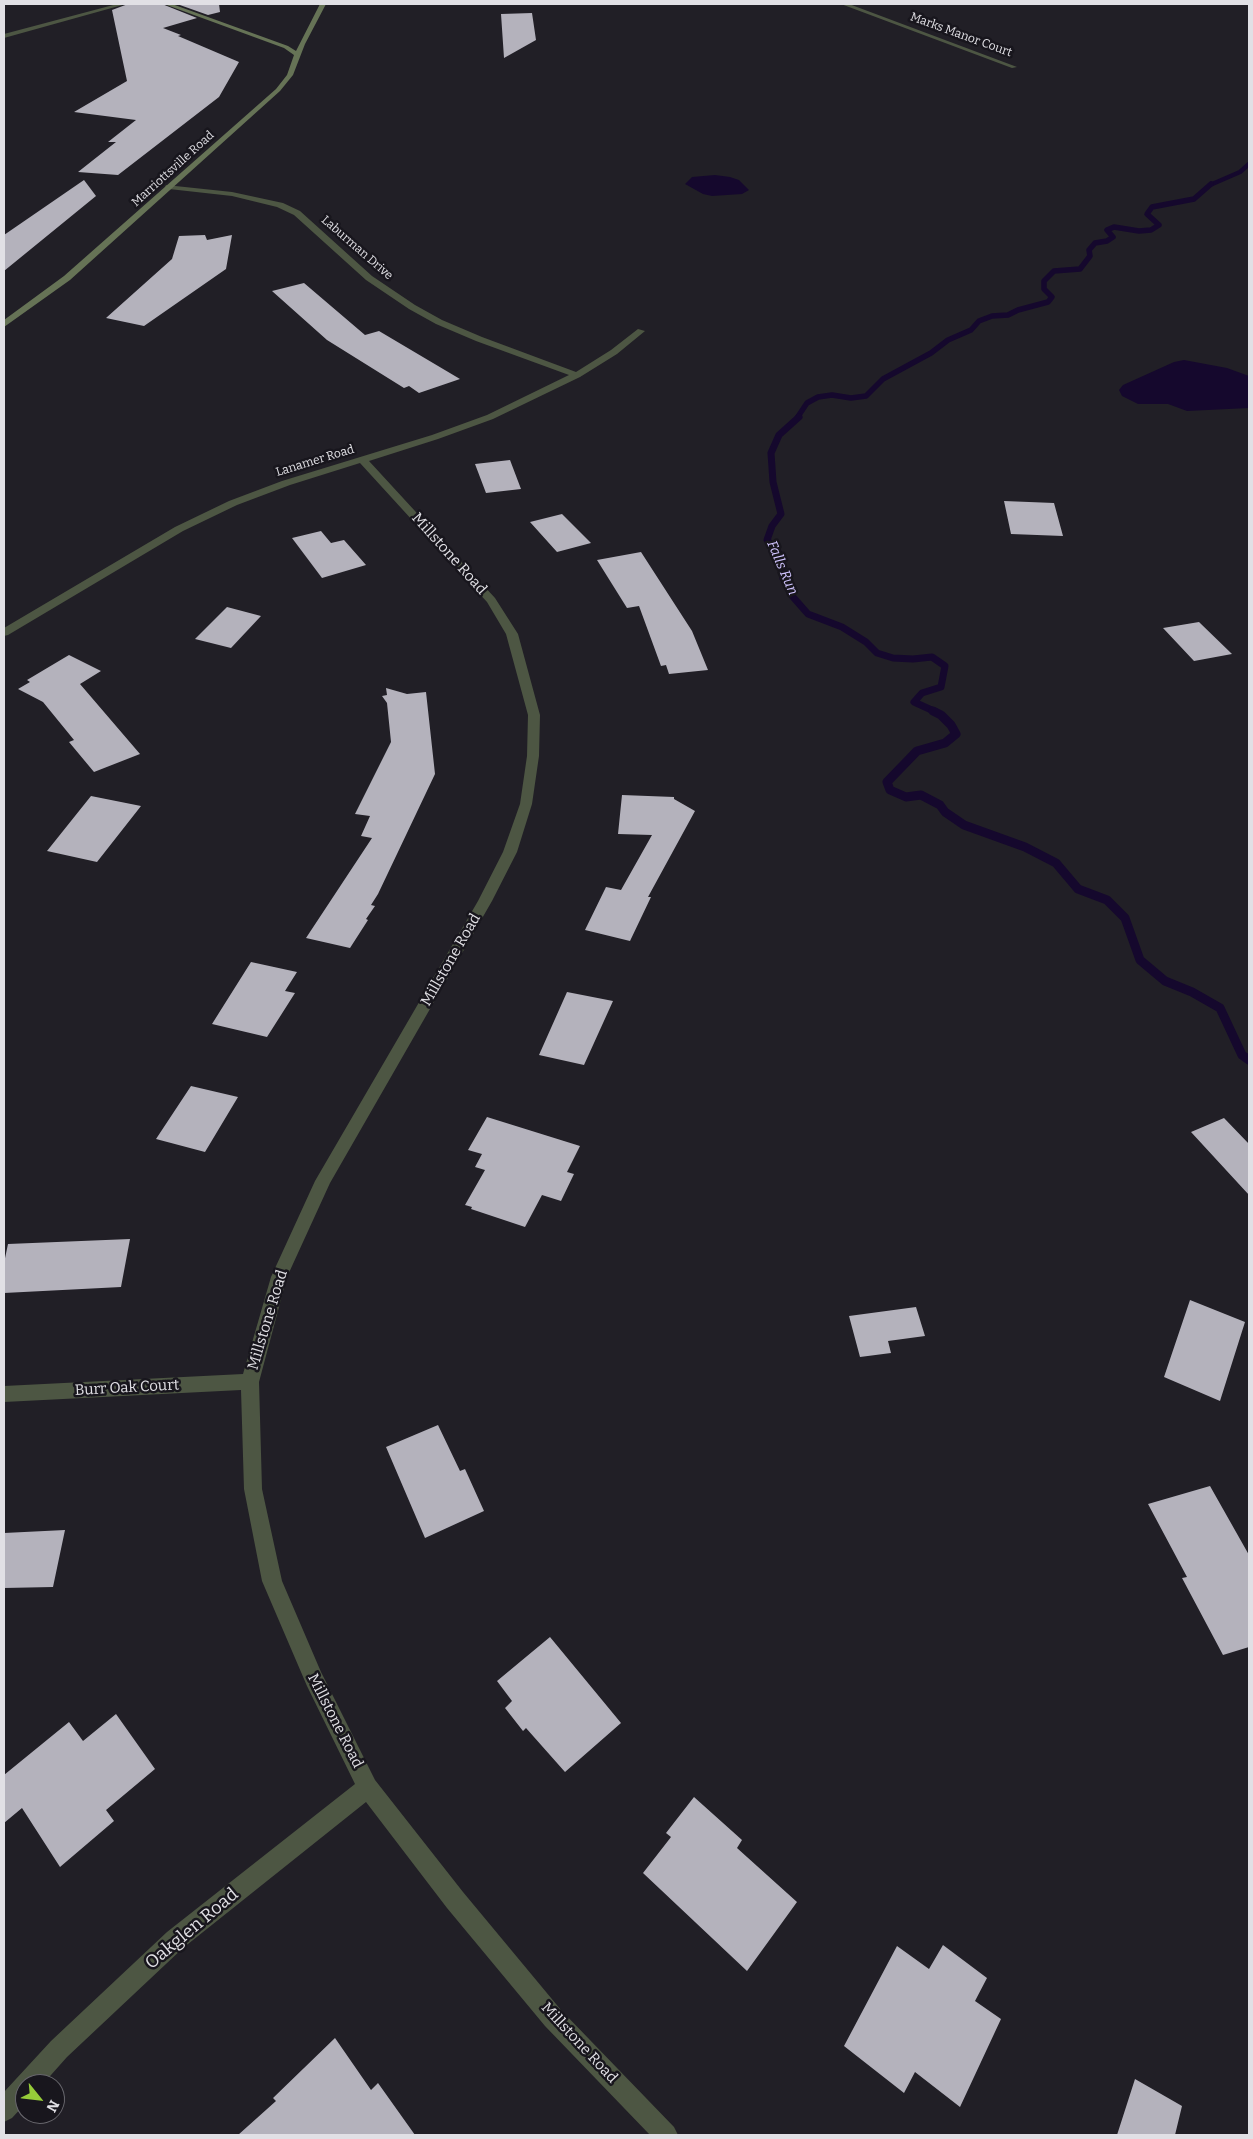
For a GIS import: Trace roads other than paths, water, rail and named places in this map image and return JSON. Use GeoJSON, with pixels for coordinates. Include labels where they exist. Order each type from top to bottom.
{"type":"FeatureCollection","features":[{"type":"Feature","properties":{"kind":"main road"},"geometry":{"type":"LineString","coordinates":[[167,4],[286,47],[298,55]]}},
{"type":"Feature","properties":{"kind":"main road","name":"Marriottsville Road"},"geometry":{"type":"LineString","coordinates":[[4,324],[60,284],[278,90],[290,75],[324,4]]}},
{"type":"Feature","properties":{"kind":"street"},"geometry":{"type":"LineString","coordinates":[[4,36],[123,4]]}},
{"type":"Feature","properties":{"kind":"street","name":"Marks Manor Court"},"geometry":{"type":"LineString","coordinates":[[844,4],[1014,67]]}},
{"type":"Feature","properties":{"kind":"street","name":"Laburman Drive"},"geometry":{"type":"LineString","coordinates":[[169,187],[232,194],[280,205],[297,213],[369,278],[412,307],[439,322],[479,340],[578,375]]}},
{"type":"Feature","properties":{"kind":"street","name":"Lanamer Road"},"geometry":{"type":"LineString","coordinates":[[4,633],[178,530],[233,503],[286,482],[363,460],[490,417],[578,375],[614,352],[641,331]]}},
{"type":"Feature","properties":{"kind":"street","name":"Millstone Road"},"geometry":{"type":"LineString","coordinates":[[363,460],[491,600],[512,634],[524,670],[534,715],[534,756],[526,804],[510,852],[485,901],[323,1181],[279,1277],[250,1382],[253,1489],[272,1581],[314,1679],[368,1787],[455,1900],[553,2018],[666,2135]]}},
{"type":"Feature","properties":{"kind":"street","name":"Burr Oak Court"},"geometry":{"type":"LineString","coordinates":[[4,1394],[250,1382]]}},
{"type":"Feature","properties":{"kind":"street","name":"Oakglen Road"},"geometry":{"type":"LineString","coordinates":[[36,2074],[59,2050],[175,1940],[368,1787]]}},
{"type":"Feature","properties":{"kind":"street","name":"Oakglen Road"},"geometry":{"type":"LineString","coordinates":[[4,2110],[15,2098]]}},
{"type":"Feature","properties":{"kind":"waterway","name":"Falls Run"},"geometry":{"type":"LineString","coordinates":[[1210,185],[1240,172],[1249,164]]}},
{"type":"Feature","properties":{"kind":"waterway","name":"Falls Run"},"geometry":{"type":"LineString","coordinates":[[797,418],[807,403],[818,397],[832,395],[851,398],[866,396],[883,379],[931,353],[948,340],[971,330],[979,321],[992,316],[1008,315],[1018,310],[1048,302],[1052,297],[1044,289],[1044,281],[1054,271],[1080,269],[1090,256],[1089,250],[1095,243],[1107,241],[1113,237],[1107,230],[1114,227],[1139,231],[1151,230],[1159,225],[1147,214],[1152,207],[1194,199],[1211,184]]}},
{"type":"Feature","properties":{"kind":"waterway","name":"Falls Run"},"geometry":{"type":"LineString","coordinates":[[799,417],[779,435],[771,453],[773,482],[781,514],[772,526],[767,540],[778,552],[783,578],[793,597],[808,614],[842,627],[866,642],[877,653],[893,658],[913,659],[932,657],[945,666],[941,687],[922,693],[914,702],[936,712]]}},
{"type":"Feature","properties":{"kind":"waterway","name":"Falls Run"},"geometry":{"type":"LineString","coordinates":[[933,711],[941,715],[951,725],[956,734],[945,743],[917,751],[887,782],[890,790],[906,797],[921,795],[940,805],[945,812],[964,825],[1025,847],[1056,863],[1078,889],[1107,900],[1125,918],[1140,960],[1165,981],[1192,992],[1220,1008],[1242,1055],[1249,1060]]}}]}
